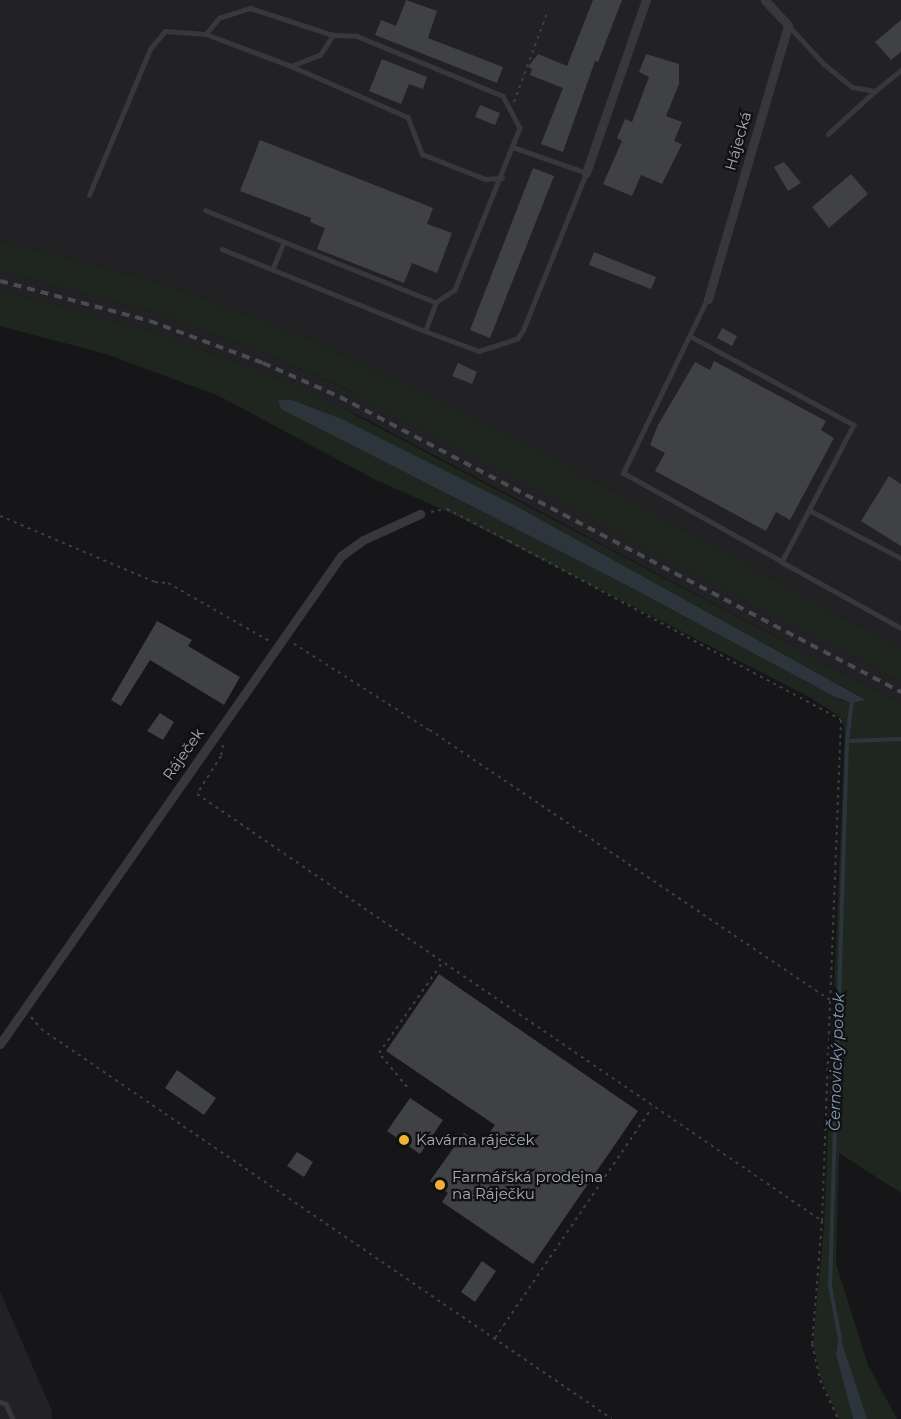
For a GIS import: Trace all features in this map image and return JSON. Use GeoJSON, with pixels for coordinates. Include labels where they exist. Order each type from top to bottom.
{"type":"FeatureCollection","features":[{"type":"Feature","properties":{"kind":"street"},"geometry":{"type":"LineString","coordinates":[[586,173],[646,0]]}},
{"type":"Feature","properties":{"kind":"street"},"geometry":{"type":"LineString","coordinates":[[765,0],[788,25]]}},
{"type":"Feature","properties":{"kind":"street","name":"Hájecká"},"geometry":{"type":"LineString","coordinates":[[708,299],[788,25]]}},
{"type":"Feature","properties":{"kind":"street","name":"Ráječek"},"geometry":{"type":"LineString","coordinates":[[0,1044],[341,556],[363,540],[420,514]]}},
{"type":"Feature","properties":{"kind":"lane"},"geometry":{"type":"LineString","coordinates":[[206,34],[219,18],[250,8],[333,35],[357,36],[469,80],[503,96],[520,128],[514,148],[454,290],[436,303],[424,330]]}},
{"type":"Feature","properties":{"kind":"lane"},"geometry":{"type":"LineString","coordinates":[[788,25],[824,64],[852,87],[875,91]]}},
{"type":"Feature","properties":{"kind":"lane"},"geometry":{"type":"LineString","coordinates":[[89,195],[150,49],[165,31],[206,34],[291,66],[408,117],[422,154],[485,179],[502,178]]}},
{"type":"Feature","properties":{"kind":"lane"},"geometry":{"type":"LineString","coordinates":[[291,66],[320,55],[333,35]]}},
{"type":"Feature","properties":{"kind":"lane"},"geometry":{"type":"LineString","coordinates":[[828,134],[901,70]]}},
{"type":"Feature","properties":{"kind":"lane"},"geometry":{"type":"LineString","coordinates":[[222,249],[479,351],[518,339],[586,173],[514,148]]}},
{"type":"Feature","properties":{"kind":"lane"},"geometry":{"type":"LineString","coordinates":[[206,211],[436,303]]}},
{"type":"Feature","properties":{"kind":"lane"},"geometry":{"type":"LineString","coordinates":[[272,270],[284,242]]}},
{"type":"Feature","properties":{"kind":"lane"},"geometry":{"type":"LineString","coordinates":[[708,299],[692,337],[623,473],[901,628]]}},
{"type":"Feature","properties":{"kind":"lane"},"geometry":{"type":"LineString","coordinates":[[692,337],[854,425],[782,562]]}},
{"type":"Feature","properties":{"kind":"lane"},"geometry":{"type":"LineString","coordinates":[[809,510],[901,558]]}},
{"type":"Feature","properties":{"kind":"lane"},"geometry":{"type":"LineString","coordinates":[[0,1402],[6,1404],[13,1419]]}},
{"type":"Feature","properties":{"kind":"path"},"geometry":{"type":"LineString","coordinates":[[511,110],[549,10]]}},
{"type":"Feature","properties":{"kind":"path"},"geometry":{"type":"LineString","coordinates":[[420,514],[447,509],[841,720],[822,1221],[812,1344],[820,1380],[838,1419]]}},
{"type":"Feature","properties":{"kind":"path"},"geometry":{"type":"LineString","coordinates":[[0,516],[156,582],[168,583],[280,641],[429,730],[830,1000]]}},
{"type":"Feature","properties":{"kind":"path"},"geometry":{"type":"LineString","coordinates":[[214,735],[223,746],[221,756],[197,794],[652,1108],[822,1221]]}},
{"type":"Feature","properties":{"kind":"path"},"geometry":{"type":"LineString","coordinates":[[407,1087],[379,1053],[442,963]]}},
{"type":"Feature","properties":{"kind":"path"},"geometry":{"type":"LineString","coordinates":[[22,1011],[41,1029],[485,1336],[495,1338],[612,1419]]}},
{"type":"Feature","properties":{"kind":"path"},"geometry":{"type":"LineString","coordinates":[[495,1338],[652,1108]]}},
{"type":"Feature","properties":{"kind":"shaded area"},"geometry":{"type":"Polygon","coordinates":[[[0,0],[901,0],[901,649],[541,452],[311,339],[156,281],[0,241],[0,0]]]}},
{"type":"Feature","properties":{"kind":"shaded area"},"geometry":{"type":"Polygon","coordinates":[[[0,241],[156,281],[311,339],[541,452],[901,649],[901,682],[344,388],[267,354],[153,312],[0,271],[0,241]]]}},
{"type":"Feature","properties":{"kind":"shaded area"},"geometry":{"type":"Polygon","coordinates":[[[0,271],[153,312],[267,354],[376,403],[901,682],[901,703],[368,420],[260,371],[147,330],[0,290],[0,271]]]}},
{"type":"Feature","properties":{"kind":"shaded area"},"geometry":{"type":"Polygon","coordinates":[[[0,290],[147,330],[260,371],[336,405],[901,703],[901,1193],[839,1153],[836,1264],[868,1365],[897,1419],[867,1419],[839,1337],[836,1354],[853,1419],[839,1419],[821,1379],[813,1343],[824,1228],[845,735],[842,718],[811,698],[455,515],[376,480],[219,396],[106,354],[0,326],[0,290]],[[278,400],[281,409],[628,586],[843,701],[865,699],[516,506],[342,419],[292,400],[278,400]]]}},
{"type":"Feature","properties":{"kind":"shaded area"},"geometry":{"type":"Polygon","coordinates":[[[278,400],[292,400],[342,419],[516,506],[866,700],[852,703],[835,697],[628,586],[281,409],[278,400]]]}},
{"type":"Feature","properties":{"kind":"shaded area"},"geometry":{"type":"Polygon","coordinates":[[[0,1291],[52,1411],[52,1419],[0,1419],[0,1291]]]}},
{"type":"Feature","properties":{"kind":"shaded area"},"geometry":{"type":"Polygon","coordinates":[[[839,1335],[867,1419],[853,1419],[836,1354],[839,1335]]]}},
{"type":"Feature","properties":{"kind":"building"},"geometry":{"type":"Polygon","coordinates":[[[406,0],[437,11],[428,38],[503,67],[497,83],[375,35],[381,20],[396,26],[406,0]]]}},
{"type":"Feature","properties":{"kind":"building"},"geometry":{"type":"Polygon","coordinates":[[[593,0],[622,0],[598,62],[595,61],[563,152],[541,144],[563,88],[530,75],[532,69],[528,67],[538,54],[567,66],[593,0]]]}},
{"type":"Feature","properties":{"kind":"building"},"geometry":{"type":"Polygon","coordinates":[[[901,20],[901,52],[891,60],[875,42],[901,20]]]}},
{"type":"Feature","properties":{"kind":"building"},"geometry":{"type":"Polygon","coordinates":[[[646,54],[679,64],[679,84],[666,116],[682,122],[674,141],[682,144],[662,184],[641,175],[632,196],[603,184],[622,141],[617,138],[625,119],[632,122],[649,77],[639,72],[646,54]]]}},
{"type":"Feature","properties":{"kind":"building"},"geometry":{"type":"Polygon","coordinates":[[[382,59],[427,77],[423,89],[409,84],[401,104],[369,91],[382,59]]]}},
{"type":"Feature","properties":{"kind":"building"},"geometry":{"type":"Polygon","coordinates":[[[480,105],[500,113],[495,125],[475,117],[480,105]]]}},
{"type":"Feature","properties":{"kind":"building"},"geometry":{"type":"Polygon","coordinates":[[[260,140],[433,208],[427,224],[452,233],[437,273],[412,263],[404,283],[317,249],[325,228],[310,222],[311,218],[240,191],[260,140]]]}},
{"type":"Feature","properties":{"kind":"building"},"geometry":{"type":"Polygon","coordinates":[[[784,162],[801,183],[788,191],[774,167],[784,162]]]}},
{"type":"Feature","properties":{"kind":"building"},"geometry":{"type":"Polygon","coordinates":[[[533,168],[554,176],[490,338],[470,330],[533,168]]]}},
{"type":"Feature","properties":{"kind":"building"},"geometry":{"type":"Polygon","coordinates":[[[851,174],[868,194],[829,228],[812,207],[851,174]]]}},
{"type":"Feature","properties":{"kind":"building"},"geometry":{"type":"Polygon","coordinates":[[[594,252],[656,277],[651,289],[589,265],[594,252]]]}},
{"type":"Feature","properties":{"kind":"building"},"geometry":{"type":"Polygon","coordinates":[[[722,328],[737,336],[732,346],[717,338],[722,328]]]}},
{"type":"Feature","properties":{"kind":"building"},"geometry":{"type":"Polygon","coordinates":[[[714,361],[826,421],[821,430],[834,438],[790,520],[776,512],[766,531],[655,471],[665,453],[650,445],[658,425],[695,362],[710,370],[714,361]]]}},
{"type":"Feature","properties":{"kind":"building"},"geometry":{"type":"Polygon","coordinates":[[[458,363],[477,372],[472,384],[452,376],[458,363]]]}},
{"type":"Feature","properties":{"kind":"building"},"geometry":{"type":"Polygon","coordinates":[[[889,476],[901,484],[901,546],[861,521],[889,476]]]}},
{"type":"Feature","properties":{"kind":"building"},"geometry":{"type":"Polygon","coordinates":[[[157,621],[192,640],[188,646],[240,677],[224,705],[150,660],[121,706],[111,700],[157,621]]]}},
{"type":"Feature","properties":{"kind":"building"},"geometry":{"type":"Polygon","coordinates":[[[160,713],[174,722],[163,740],[147,731],[160,713]]]}},
{"type":"Feature","properties":{"kind":"building"},"geometry":{"type":"Polygon","coordinates":[[[439,974],[638,1111],[533,1264],[442,1202],[448,1193],[430,1181],[464,1133],[481,1145],[495,1125],[386,1051],[439,974]]]}},
{"type":"Feature","properties":{"kind":"building"},"geometry":{"type":"Polygon","coordinates":[[[177,1070],[216,1098],[204,1115],[165,1088],[177,1070]]]}},
{"type":"Feature","properties":{"kind":"building"},"geometry":{"type":"Polygon","coordinates":[[[410,1098],[443,1120],[420,1154],[387,1131],[410,1098]]]}},
{"type":"Feature","properties":{"kind":"building"},"geometry":{"type":"Polygon","coordinates":[[[297,1152],[313,1162],[304,1177],[287,1166],[297,1152]]]}},
{"type":"Feature","properties":{"kind":"building"},"geometry":{"type":"Polygon","coordinates":[[[482,1261],[496,1271],[475,1302],[461,1292],[482,1261]]]}},
{"type":"Feature","properties":{"kind":"waterway","name":"Černovický potok"},"geometry":{"type":"LineString","coordinates":[[840,1339],[830,1286],[847,741],[852,703]]}},
{"type":"Feature","properties":{"kind":"waterway"},"geometry":{"type":"LineString","coordinates":[[847,741],[901,739]]}},
{"type":"Feature","properties":{"kind":"railway"},"geometry":{"type":"LineString","coordinates":[[0,281],[150,321],[263,363],[340,397],[901,692]]}},
{"type":"Feature","properties":{"kind":"place","name":"Kavárna ráječek"},"geometry":{"type":"Point","coordinates":[404,1140]}},
{"type":"Feature","properties":{"kind":"place","name":"Farmářská prodejna na Ráječku"},"geometry":{"type":"Point","coordinates":[440,1185]}}]}
